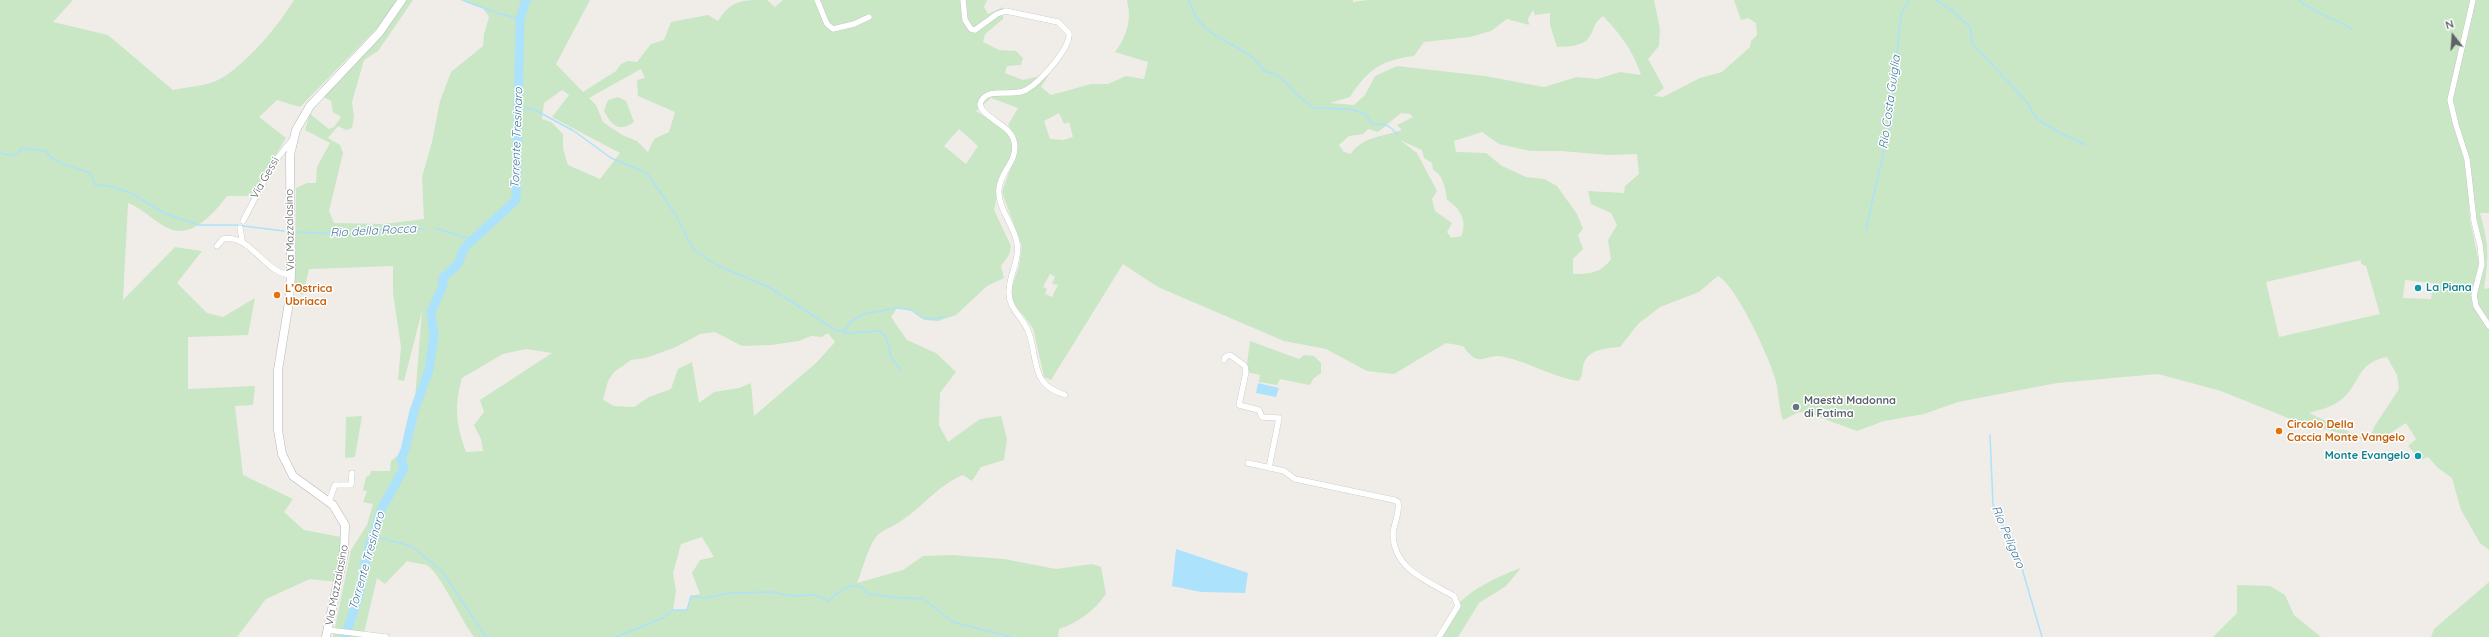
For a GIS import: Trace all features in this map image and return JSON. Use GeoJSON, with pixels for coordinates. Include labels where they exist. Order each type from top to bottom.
{"type":"FeatureCollection","features":[{"type":"Feature","properties":{"kind":"main road","name":"Via Mazzalasino"},"geometry":{"type":"LineString","coordinates":[[327,634],[346,535],[341,514],[329,501],[303,485],[293,476],[282,454],[279,442],[277,383],[289,302],[291,275],[290,164],[293,139],[310,106],[379,32],[402,0]]}},
{"type":"Feature","properties":{"kind":"street"},"geometry":{"type":"LineString","coordinates":[[817,0],[827,24],[833,29],[854,24],[869,17]]}},
{"type":"Feature","properties":{"kind":"street"},"geometry":{"type":"LineString","coordinates":[[963,0],[965,20],[971,29],[975,30],[997,14],[1006,11],[1058,22],[1069,33],[1069,42],[1064,50],[1031,86],[1015,93],[991,93],[984,96],[980,104],[982,111],[1010,133],[1015,144],[1014,156],[999,188],[1001,203],[1014,234],[1018,248],[1017,263],[1009,289],[1010,302],[1029,331],[1040,377],[1046,386],[1065,395]]}},
{"type":"Feature","properties":{"kind":"street"},"geometry":{"type":"LineString","coordinates":[[2473,0],[2450,100],[2467,159],[2474,220],[2480,245],[2482,264],[2474,295],[2476,306],[2489,326]]}},
{"type":"Feature","properties":{"kind":"street","name":"Via Gessi"},"geometry":{"type":"LineString","coordinates":[[243,221],[274,162],[293,139]]}},
{"type":"Feature","properties":{"kind":"street"},"geometry":{"type":"LineString","coordinates":[[240,228],[242,240]]}},
{"type":"Feature","properties":{"kind":"street"},"geometry":{"type":"LineString","coordinates":[[217,246],[223,239],[242,240],[282,273],[291,275]]}},
{"type":"Feature","properties":{"kind":"street"},"geometry":{"type":"LineString","coordinates":[[1224,360],[1225,356],[1230,355],[1245,366],[1246,372],[1239,405],[1259,410],[1262,417],[1279,418],[1269,468]]}},
{"type":"Feature","properties":{"kind":"street"},"geometry":{"type":"LineString","coordinates":[[1248,464],[1284,471],[1296,479],[1398,502],[1394,528],[1395,551],[1412,572],[1454,596],[1458,606],[1439,637]]}},
{"type":"Feature","properties":{"kind":"street"},"geometry":{"type":"LineString","coordinates":[[329,501],[335,485],[351,485],[352,473]]}},
{"type":"Feature","properties":{"kind":"street"},"geometry":{"type":"LineString","coordinates":[[327,634],[339,632],[386,637]]}},
{"type":"Feature","properties":{"kind":"green space"},"geometry":{"type":"Polygon","coordinates":[[[0,0],[73,0],[53,22],[108,35],[173,90],[208,84],[228,74],[249,56],[270,33],[294,0],[397,0],[381,24],[300,107],[277,100],[259,117],[286,138],[251,196],[227,196],[217,209],[203,222],[187,230],[178,231],[170,229],[159,223],[128,203],[123,300],[175,247],[202,251],[177,283],[207,313],[223,317],[255,298],[248,335],[188,337],[188,389],[255,386],[253,405],[235,406],[243,475],[293,499],[284,512],[304,530],[346,538],[338,582],[310,579],[266,599],[237,637],[0,637],[0,0]]]}},
{"type":"Feature","properties":{"kind":"green space"},"geometry":{"type":"Polygon","coordinates":[[[404,0],[413,0],[378,51],[364,60],[352,102],[354,117],[352,128],[346,130],[338,126],[328,138],[340,145],[343,153],[329,211],[334,223],[384,224],[424,219],[422,177],[432,142],[440,101],[451,72],[483,46],[484,34],[489,17],[483,8],[462,0],[590,0],[556,64],[583,92],[616,71],[621,64],[628,61],[637,62],[651,44],[664,40],[671,22],[708,15],[718,21],[733,5],[743,1],[767,0],[775,7],[783,0],[987,0],[984,7],[988,14],[1003,7],[1003,19],[985,34],[983,42],[999,50],[1016,51],[1023,58],[1021,65],[1007,66],[1005,73],[1023,80],[1049,74],[1041,87],[1051,95],[1091,84],[1108,84],[1126,76],[1144,79],[1148,62],[1115,52],[1123,40],[1129,21],[1127,0],[1353,0],[1353,2],[1368,0],[1654,0],[1660,29],[1659,46],[1648,59],[1664,88],[1654,96],[1663,97],[1700,78],[1722,72],[1750,47],[1751,41],[1757,35],[1756,23],[1748,18],[1741,20],[1734,0],[2489,0],[2489,213],[2480,213],[2487,242],[2487,268],[2484,289],[2489,288],[2489,550],[2480,543],[2461,510],[2452,478],[2438,468],[2428,457],[2421,460],[2408,446],[2416,439],[2406,423],[2389,434],[2369,441],[2298,422],[2221,391],[2158,374],[2057,383],[1958,402],[1924,414],[1884,421],[1857,431],[1811,414],[1799,412],[1783,420],[1775,378],[1766,354],[1751,322],[1734,293],[1718,276],[1699,292],[1660,307],[1638,324],[1620,347],[1598,350],[1588,356],[1583,366],[1582,376],[1578,381],[1504,357],[1498,356],[1483,359],[1474,358],[1463,346],[1446,343],[1394,374],[1367,371],[1326,349],[1284,341],[1158,287],[1123,264],[1051,380],[1044,377],[1033,328],[1012,301],[1011,290],[1019,266],[1022,247],[1002,192],[1018,147],[1015,135],[1008,125],[1018,108],[991,98],[976,111],[1007,131],[1015,150],[1000,182],[994,210],[1011,246],[1009,255],[1001,266],[1004,278],[987,286],[956,315],[938,321],[924,320],[911,310],[897,308],[891,317],[907,340],[936,353],[956,372],[940,393],[939,425],[948,442],[980,419],[1001,416],[1007,439],[1004,460],[981,467],[972,481],[963,475],[954,479],[905,518],[881,532],[870,547],[857,583],[903,570],[923,556],[952,555],[1004,559],[1056,569],[1092,564],[1101,567],[1106,594],[1091,611],[1079,620],[1059,629],[1058,637],[474,637],[439,578],[433,571],[426,565],[407,561],[385,584],[377,578],[363,637],[333,637],[351,550],[367,525],[373,504],[363,502],[367,491],[363,490],[366,477],[370,475],[371,471],[390,471],[391,461],[405,450],[414,411],[422,311],[404,381],[398,380],[401,347],[393,293],[393,266],[309,269],[303,295],[295,291],[296,188],[307,183],[316,183],[317,167],[330,143],[305,130],[310,114],[329,129],[334,127],[341,117],[333,112],[331,101],[320,95],[404,0]],[[1533,10],[1528,19],[1529,25],[1507,19],[1491,31],[1470,37],[1424,42],[1414,56],[1384,63],[1363,79],[1350,97],[1330,103],[1354,105],[1365,95],[1375,76],[1397,66],[1485,76],[1544,87],[1577,77],[1597,79],[1620,72],[1641,75],[1630,50],[1615,29],[1603,16],[1597,22],[1588,38],[1581,44],[1557,47],[1550,25],[1550,13],[1535,15],[1533,10]],[[641,69],[589,98],[596,105],[603,122],[622,135],[637,141],[648,152],[654,139],[669,132],[675,112],[638,96],[637,80],[645,78],[641,69]],[[562,90],[544,103],[542,119],[551,122],[563,134],[563,149],[568,165],[600,179],[620,153],[552,117],[569,95],[562,90]],[[1059,113],[1044,121],[1050,139],[1063,140],[1073,137],[1069,122],[1064,124],[1059,113]],[[1401,113],[1378,132],[1368,129],[1363,134],[1349,136],[1339,145],[1344,152],[1351,154],[1355,148],[1367,141],[1402,130],[1397,125],[1413,117],[1410,114],[1401,113]],[[959,129],[944,146],[966,164],[978,146],[959,129]],[[1482,132],[1454,141],[1456,152],[1486,153],[1502,166],[1526,177],[1544,179],[1557,186],[1577,214],[1583,229],[1578,235],[1583,249],[1573,259],[1573,274],[1594,272],[1607,264],[1611,259],[1608,240],[1617,225],[1611,213],[1591,204],[1588,191],[1624,193],[1625,186],[1639,174],[1637,154],[1608,155],[1561,151],[1530,151],[1499,144],[1482,132]],[[1400,140],[1417,153],[1437,191],[1432,199],[1435,211],[1452,223],[1447,232],[1451,238],[1461,236],[1464,225],[1462,215],[1452,203],[1447,200],[1442,179],[1433,170],[1432,163],[1424,158],[1422,150],[1400,140]],[[2474,200],[2469,206],[2470,220],[2479,263],[2471,296],[2474,307],[2484,321],[2476,298],[2484,263],[2483,245],[2476,220],[2474,200]],[[2361,260],[2266,282],[2279,337],[2380,314],[2366,266],[2361,264],[2361,260]],[[1050,274],[1043,287],[1047,289],[1045,294],[1052,297],[1058,285],[1052,284],[1055,277],[1050,274]],[[2405,280],[2403,298],[2431,299],[2433,283],[2405,280]],[[715,332],[700,334],[676,347],[646,358],[631,360],[614,372],[608,381],[603,400],[614,406],[634,407],[649,397],[671,389],[678,369],[692,362],[699,403],[714,392],[739,388],[751,383],[754,416],[816,363],[835,342],[828,333],[822,337],[811,336],[799,341],[771,345],[742,346],[715,332]],[[526,349],[503,354],[462,378],[459,388],[457,415],[460,433],[466,452],[483,451],[481,439],[474,425],[484,412],[480,400],[552,353],[526,349]],[[2387,357],[2369,364],[2363,370],[2351,389],[2338,402],[2309,413],[2369,441],[2374,427],[2399,389],[2397,375],[2387,357]],[[702,537],[681,544],[673,573],[676,591],[673,610],[687,610],[691,596],[700,594],[692,573],[700,560],[714,557],[702,537]]]}},
{"type":"Feature","properties":{"kind":"green space"},"geometry":{"type":"Polygon","coordinates":[[[618,97],[626,101],[634,122],[624,127],[613,124],[604,111],[608,100],[618,97]]]}},
{"type":"Feature","properties":{"kind":"green space"},"geometry":{"type":"Polygon","coordinates":[[[1250,341],[1299,359],[1304,355],[1314,356],[1321,363],[1321,373],[1313,379],[1310,385],[1280,379],[1277,385],[1259,382],[1260,375],[1246,372],[1250,341]]]}},
{"type":"Feature","properties":{"kind":"green space"},"geometry":{"type":"Polygon","coordinates":[[[362,416],[355,457],[345,458],[346,417],[362,416]]]}},
{"type":"Feature","properties":{"kind":"green space"},"geometry":{"type":"Polygon","coordinates":[[[1521,568],[1506,586],[1479,603],[1458,637],[1436,637],[1451,611],[1468,595],[1494,579],[1521,568]]]}},
{"type":"Feature","properties":{"kind":"green space"},"geometry":{"type":"Polygon","coordinates":[[[2489,582],[2489,637],[2431,637],[2434,629],[2489,582]]]}},
{"type":"Feature","properties":{"kind":"green space"},"geometry":{"type":"Polygon","coordinates":[[[2237,585],[2270,586],[2285,595],[2294,615],[2321,637],[2213,637],[2237,613],[2237,585]]]}},
{"type":"Feature","properties":{"kind":"water"},"geometry":{"type":"Polygon","coordinates":[[[1258,383],[1279,388],[1276,397],[1256,393],[1258,383]]]}},
{"type":"Feature","properties":{"kind":"water"},"geometry":{"type":"Polygon","coordinates":[[[1176,549],[1248,573],[1245,593],[1201,592],[1172,586],[1176,549]]]}},
{"type":"Feature","properties":{"kind":"waterway"},"geometry":{"type":"LineString","coordinates":[[462,0],[494,12]]}},
{"type":"Feature","properties":{"kind":"waterway","name":"Torrente Tresinaro"},"geometry":{"type":"LineString","coordinates":[[345,637],[359,595],[367,554],[382,508],[404,468],[401,459],[405,450],[414,411],[429,370],[434,335],[431,312],[443,285],[443,278],[458,264],[464,248],[516,200],[520,19],[526,0]]}},
{"type":"Feature","properties":{"kind":"waterway"},"geometry":{"type":"LineString","coordinates":[[1189,0],[1195,14],[1203,25],[1212,33],[1245,53],[1264,71],[1275,74],[1287,83],[1296,94],[1314,108],[1349,109],[1366,114],[1372,124],[1386,125],[1397,135]]}},
{"type":"Feature","properties":{"kind":"waterway","name":"Rio Costa Guiglia"},"geometry":{"type":"LineString","coordinates":[[1866,229],[1888,134],[1901,15],[1909,0]]}},
{"type":"Feature","properties":{"kind":"waterway"},"geometry":{"type":"LineString","coordinates":[[1936,0],[1953,11],[1971,28],[1972,43],[2026,101],[2037,119],[2058,132],[2086,145]]}},
{"type":"Feature","properties":{"kind":"waterway"},"geometry":{"type":"LineString","coordinates":[[2299,0],[2312,9],[2352,29]]}},
{"type":"Feature","properties":{"kind":"waterway"},"geometry":{"type":"LineString","coordinates":[[497,13],[520,19]]}},
{"type":"Feature","properties":{"kind":"waterway"},"geometry":{"type":"LineString","coordinates":[[517,106],[535,110],[574,131],[611,158],[647,173],[675,214],[694,250],[718,266],[769,287],[835,330],[848,333],[880,331],[886,337],[891,357],[901,370]]}},
{"type":"Feature","properties":{"kind":"waterway","name":"Rio della Rocca"},"geometry":{"type":"LineString","coordinates":[[0,153],[14,156],[22,148],[46,151],[60,163],[90,173],[95,185],[108,186],[129,192],[166,214],[199,225],[235,225],[284,231]]}},
{"type":"Feature","properties":{"kind":"waterway","name":"Rio della Rocca"},"geometry":{"type":"LineString","coordinates":[[435,228],[473,240]]}},
{"type":"Feature","properties":{"kind":"waterway","name":"Rio della Rocca"},"geometry":{"type":"LineString","coordinates":[[297,232],[346,234],[365,229],[425,229]]}},
{"type":"Feature","properties":{"kind":"waterway"},"geometry":{"type":"LineString","coordinates":[[843,332],[852,321],[864,314],[897,308],[911,310],[921,317],[934,319],[945,316]]}},
{"type":"Feature","properties":{"kind":"waterway","name":"Rio Peligaro"},"geometry":{"type":"LineString","coordinates":[[1990,435],[1993,505],[2021,565],[2042,637]]}},
{"type":"Feature","properties":{"kind":"waterway"},"geometry":{"type":"LineString","coordinates":[[374,536],[411,546],[441,570],[485,636],[488,637]]}},
{"type":"Feature","properties":{"kind":"waterway"},"geometry":{"type":"LineString","coordinates":[[616,637],[663,618],[673,610],[687,610],[691,596],[705,598],[729,593],[772,592],[791,596],[815,595],[828,601],[847,587],[852,586],[861,587],[869,594],[890,597],[922,598],[953,622],[1011,637]]}},
{"type":"Feature","properties":{"kind":"place","name":"La Piana"},"geometry":{"type":"Point","coordinates":[2418,288]}},
{"type":"Feature","properties":{"kind":"place","name":"L’Ostrica Ubriaca"},"geometry":{"type":"Point","coordinates":[277,295]}},
{"type":"Feature","properties":{"kind":"place","name":"Maestà Madonna di Fatima"},"geometry":{"type":"Point","coordinates":[1796,407]}},
{"type":"Feature","properties":{"kind":"place","name":"Circolo Della Caccia Monte Vangelo"},"geometry":{"type":"Point","coordinates":[2279,431]}},
{"type":"Feature","properties":{"kind":"place","name":"Monte Evangelo"},"geometry":{"type":"Point","coordinates":[2418,456]}}]}
